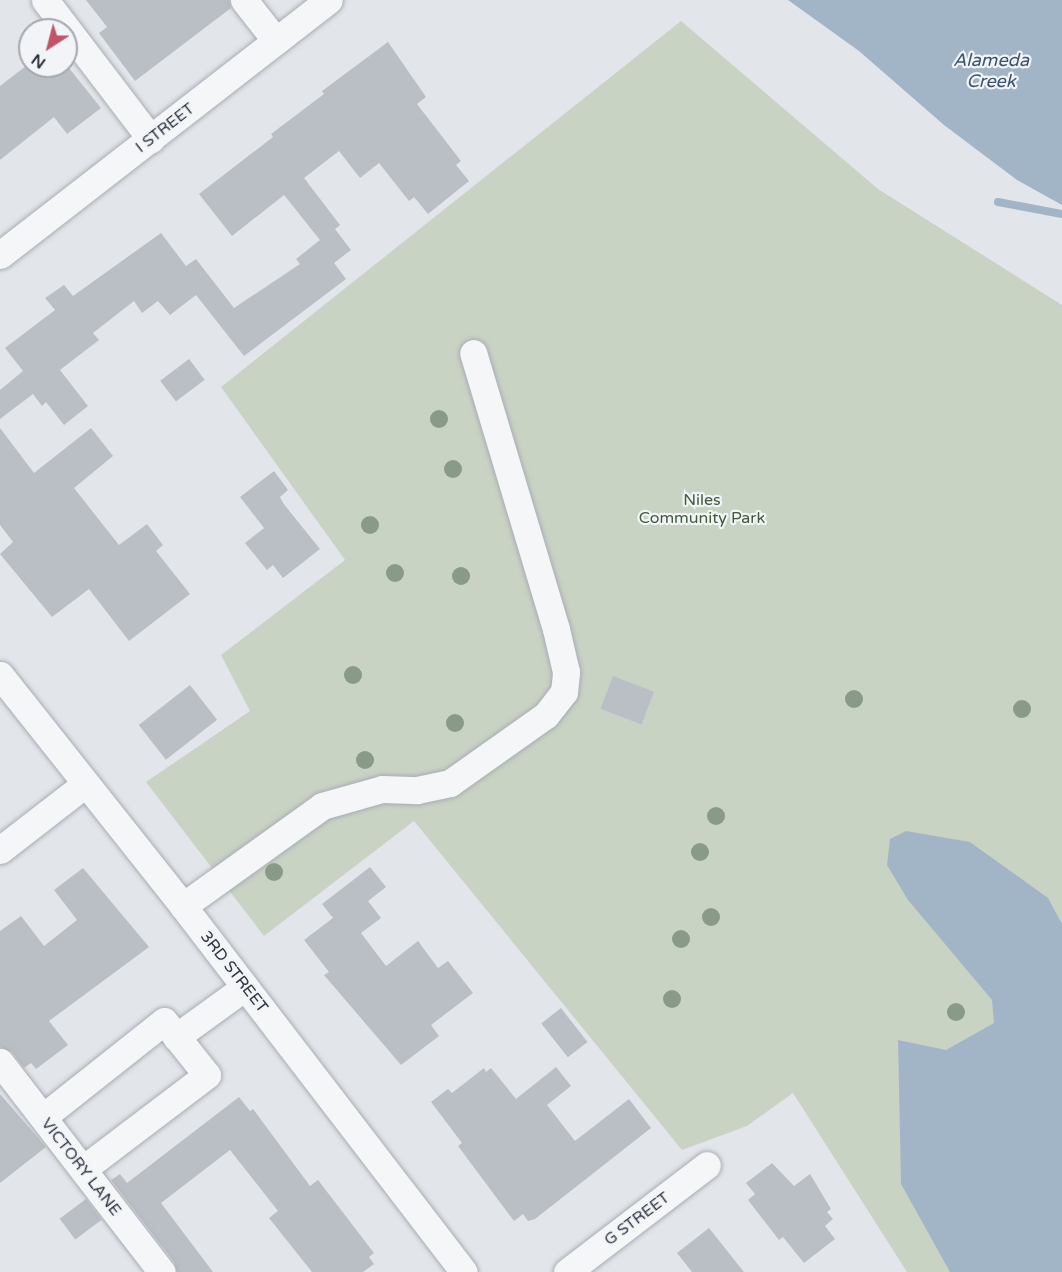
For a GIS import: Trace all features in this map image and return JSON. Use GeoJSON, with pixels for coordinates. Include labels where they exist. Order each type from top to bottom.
{"type":"FeatureCollection","features":[{"type":"Feature","properties":{"kind":"street"},"geometry":{"type":"LineString","coordinates":[[45,0],[151,139]]}},
{"type":"Feature","properties":{"kind":"street"},"geometry":{"type":"LineString","coordinates":[[244,0],[276,41]]}},
{"type":"Feature","properties":{"kind":"street","name":"I STREET"},"geometry":{"type":"LineString","coordinates":[[0,255],[329,0]]}},
{"type":"Feature","properties":{"kind":"street"},"geometry":{"type":"LineString","coordinates":[[183,906],[322,806],[382,789],[417,790],[450,783],[546,714],[564,692],[566,672],[556,629],[473,353]]}},
{"type":"Feature","properties":{"kind":"street","name":"3RD STREET"},"geometry":{"type":"LineString","coordinates":[[0,675],[246,987],[464,1272]]}},
{"type":"Feature","properties":{"kind":"street"},"geometry":{"type":"LineString","coordinates":[[0,850],[85,784]]}},
{"type":"Feature","properties":{"kind":"street"},"geometry":{"type":"LineString","coordinates":[[177,1037],[246,987]]}},
{"type":"Feature","properties":{"kind":"street"},"geometry":{"type":"LineString","coordinates":[[43,1117],[164,1021],[207,1075],[83,1169]]}},
{"type":"Feature","properties":{"kind":"street","name":"VICTORY LANE"},"geometry":{"type":"LineString","coordinates":[[0,1062],[162,1272]]}},
{"type":"Feature","properties":{"kind":"street","name":"G STREET"},"geometry":{"type":"LineString","coordinates":[[567,1272],[707,1165]]}},
{"type":"Feature","properties":{"kind":"green space","name":"Niles Community Park"},"geometry":{"type":"Polygon","coordinates":[[[681,21],[878,189],[1062,305],[1062,1272],[907,1272],[793,1093],[747,1126],[682,1150],[414,821],[264,936],[146,782],[250,711],[221,655],[345,560],[221,387],[681,21]]]}},
{"type":"Feature","properties":{"kind":"water","name":"Alameda Creek"},"geometry":{"type":"Polygon","coordinates":[[[788,0],[1062,0],[1062,205],[1017,180],[944,125],[859,51],[788,0]]]}},
{"type":"Feature","properties":{"kind":"water"},"geometry":{"type":"Polygon","coordinates":[[[906,831],[970,842],[1048,898],[1062,924],[1062,1272],[950,1272],[901,1184],[898,1040],[946,1050],[994,1023],[992,1000],[908,900],[887,865],[890,839],[906,831]]]}},
{"type":"Feature","properties":{"kind":"building"},"geometry":{"type":"Polygon","coordinates":[[[86,0],[229,0],[231,8],[135,81],[99,33],[107,27],[86,0]]]}},
{"type":"Feature","properties":{"kind":"building"},"geometry":{"type":"Polygon","coordinates":[[[388,42],[426,97],[417,104],[461,161],[456,165],[469,181],[428,214],[414,197],[409,201],[379,163],[360,178],[339,151],[304,178],[340,225],[335,229],[351,250],[334,263],[346,279],[244,356],[196,295],[170,315],[158,301],[142,313],[134,301],[93,333],[99,340],[60,370],[88,406],[64,425],[46,402],[42,406],[33,394],[0,419],[0,390],[23,371],[5,348],[55,310],[45,298],[64,285],[73,296],[161,233],[186,266],[196,259],[234,308],[300,264],[296,259],[320,240],[284,195],[232,236],[199,194],[273,137],[271,134],[324,94],[322,91],[388,42]]]}},
{"type":"Feature","properties":{"kind":"building"},"geometry":{"type":"Polygon","coordinates":[[[18,72],[18,78],[77,78],[101,108],[67,134],[54,117],[0,160],[0,86],[18,72]]]}},
{"type":"Feature","properties":{"kind":"building"},"geometry":{"type":"Polygon","coordinates":[[[189,359],[205,380],[176,401],[160,381],[189,359]]]}},
{"type":"Feature","properties":{"kind":"building"},"geometry":{"type":"Polygon","coordinates":[[[0,428],[34,473],[91,428],[113,456],[74,488],[119,545],[147,524],[163,545],[156,551],[190,594],[129,641],[89,589],[52,617],[0,554],[13,542],[0,525],[0,428]]]}},
{"type":"Feature","properties":{"kind":"building"},"geometry":{"type":"Polygon","coordinates":[[[274,471],[288,490],[280,497],[283,503],[320,549],[283,578],[273,565],[267,570],[245,543],[264,528],[240,497],[274,471]]]}},
{"type":"Feature","properties":{"kind":"building"},"geometry":{"type":"Polygon","coordinates":[[[613,676],[654,692],[642,724],[600,709],[613,676]]]}},
{"type":"Feature","properties":{"kind":"building"},"geometry":{"type":"Polygon","coordinates":[[[190,685],[217,720],[166,760],[139,725],[190,685]]]}},
{"type":"Feature","properties":{"kind":"building"},"geometry":{"type":"Polygon","coordinates":[[[370,867],[386,887],[368,901],[381,918],[361,933],[386,966],[418,941],[438,968],[448,961],[473,993],[431,1025],[439,1036],[401,1065],[324,975],[329,972],[304,940],[333,918],[322,904],[370,867]]]}},
{"type":"Feature","properties":{"kind":"building"},"geometry":{"type":"Polygon","coordinates":[[[83,868],[149,947],[49,1021],[68,1045],[36,1069],[31,1063],[24,1068],[12,1052],[0,1047],[0,931],[21,916],[44,946],[77,920],[54,890],[83,868]]]}},
{"type":"Feature","properties":{"kind":"building"},"geometry":{"type":"Polygon","coordinates":[[[561,1008],[587,1042],[568,1057],[541,1023],[561,1008]]]}},
{"type":"Feature","properties":{"kind":"building"},"geometry":{"type":"Polygon","coordinates":[[[556,1067],[571,1086],[547,1105],[575,1141],[629,1099],[651,1128],[535,1219],[528,1221],[523,1214],[514,1221],[458,1146],[462,1143],[431,1102],[448,1089],[452,1093],[484,1068],[486,1072],[491,1068],[516,1099],[556,1067]]]}},
{"type":"Feature","properties":{"kind":"building"},"geometry":{"type":"Polygon","coordinates":[[[0,1094],[46,1147],[0,1183],[0,1094]]]}},
{"type":"Feature","properties":{"kind":"building"},"geometry":{"type":"Polygon","coordinates":[[[239,1097],[250,1111],[253,1109],[310,1186],[318,1180],[374,1253],[369,1257],[374,1264],[363,1272],[312,1272],[269,1218],[278,1211],[230,1150],[161,1203],[213,1272],[177,1272],[174,1262],[111,1180],[120,1174],[127,1183],[239,1097]]]}},
{"type":"Feature","properties":{"kind":"building"},"geometry":{"type":"Polygon","coordinates":[[[772,1163],[794,1186],[810,1174],[831,1209],[827,1212],[833,1219],[825,1226],[835,1239],[804,1263],[783,1237],[779,1240],[748,1200],[755,1194],[746,1183],[772,1163]]]}},
{"type":"Feature","properties":{"kind":"building"},"geometry":{"type":"Polygon","coordinates":[[[86,1199],[102,1220],[75,1240],[60,1219],[86,1199]]]}},
{"type":"Feature","properties":{"kind":"building"},"geometry":{"type":"Polygon","coordinates":[[[709,1228],[744,1272],[692,1272],[677,1253],[709,1228]]]}},
{"type":"Feature","properties":{"kind":"waterway"},"geometry":{"type":"LineString","coordinates":[[998,202],[1062,214]]}}]}
